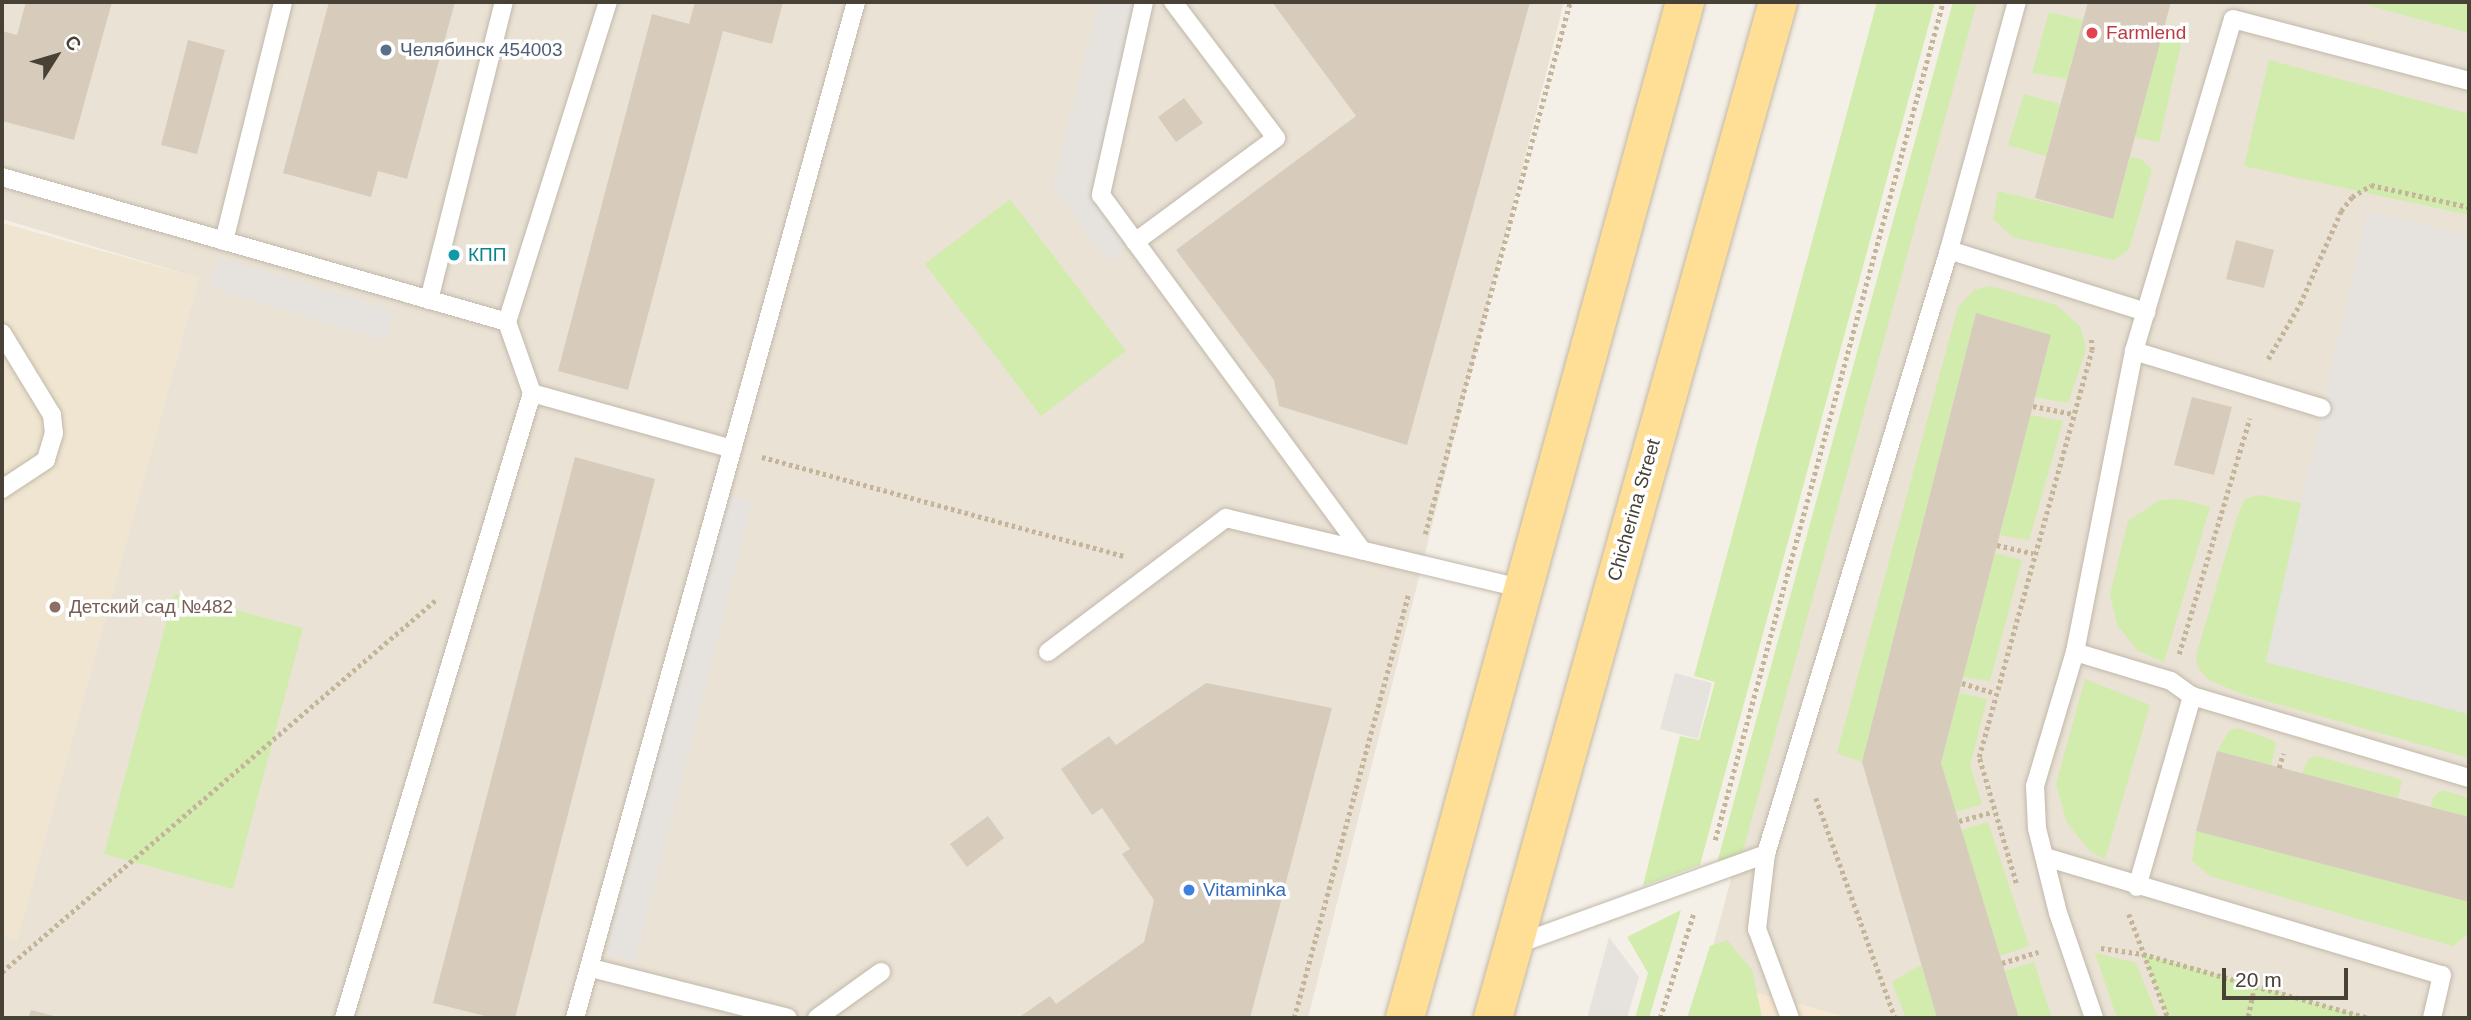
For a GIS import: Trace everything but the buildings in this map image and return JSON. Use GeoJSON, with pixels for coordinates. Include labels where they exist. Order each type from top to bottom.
{"type":"FeatureCollection","features":[{"type":"Feature","properties":{"kind":"main road"},"geometry":{"type":"LineString","coordinates":[[1405,1018],[1520,588],[1685,2]]}},
{"type":"Feature","properties":{"kind":"main road","name":"Chicherina Street"},"geometry":{"type":"LineString","coordinates":[[1493,1018],[1778,2]]}},
{"type":"Feature","properties":{"kind":"lane"},"geometry":{"type":"LineString","coordinates":[[224,241],[283,2]]}},
{"type":"Feature","properties":{"kind":"lane"},"geometry":{"type":"LineString","coordinates":[[429,300],[504,2]]}},
{"type":"Feature","properties":{"kind":"lane"},"geometry":{"type":"LineString","coordinates":[[344,1018],[532,393],[507,323],[608,2]]}},
{"type":"Feature","properties":{"kind":"lane"},"geometry":{"type":"LineString","coordinates":[[575,1018],[856,2]]}},
{"type":"Feature","properties":{"kind":"lane"},"geometry":{"type":"LineString","coordinates":[[1144,2],[1101,195],[1362,551]]}},
{"type":"Feature","properties":{"kind":"lane"},"geometry":{"type":"LineString","coordinates":[[1135,242],[1276,138],[1173,2]]}},
{"type":"Feature","properties":{"kind":"lane"},"geometry":{"type":"LineString","coordinates":[[1790,1018],[1757,929],[1766,854],[1949,250],[2018,2]]}},
{"type":"Feature","properties":{"kind":"lane"},"geometry":{"type":"LineString","coordinates":[[2094,1018],[2058,913],[2034,805],[2035,786],[2075,652],[2134,351],[2233,19],[2469,81]]}},
{"type":"Feature","properties":{"kind":"lane"},"geometry":{"type":"LineString","coordinates":[[2,177],[507,323]]}},
{"type":"Feature","properties":{"kind":"lane"},"geometry":{"type":"LineString","coordinates":[[1949,250],[2146,312]]}},
{"type":"Feature","properties":{"kind":"lane"},"geometry":{"type":"LineString","coordinates":[[2,334],[52,415],[54,433],[46,460],[2,489]]}},
{"type":"Feature","properties":{"kind":"lane"},"geometry":{"type":"LineString","coordinates":[[2134,351],[2322,408]]}},
{"type":"Feature","properties":{"kind":"lane"},"geometry":{"type":"LineString","coordinates":[[532,393],[732,449]]}},
{"type":"Feature","properties":{"kind":"lane"},"geometry":{"type":"LineString","coordinates":[[1048,652],[1226,518],[1520,588]]}},
{"type":"Feature","properties":{"kind":"lane"},"geometry":{"type":"LineString","coordinates":[[2075,652],[2171,681],[2192,696],[2291,732],[2469,778]]}},
{"type":"Feature","properties":{"kind":"lane"},"geometry":{"type":"LineString","coordinates":[[2137,887],[2192,696]]}},
{"type":"Feature","properties":{"kind":"lane"},"geometry":{"type":"LineString","coordinates":[[1512,946],[1766,854]]}},
{"type":"Feature","properties":{"kind":"lane"},"geometry":{"type":"LineString","coordinates":[[2045,857],[2137,887],[2442,975],[2432,1018]]}},
{"type":"Feature","properties":{"kind":"lane"},"geometry":{"type":"LineString","coordinates":[[591,968],[788,1018]]}},
{"type":"Feature","properties":{"kind":"lane"},"geometry":{"type":"LineString","coordinates":[[817,1018],[881,972]]}},
{"type":"Feature","properties":{"kind":"path"},"geometry":{"type":"LineString","coordinates":[[1294,1018],[1570,2]]}},
{"type":"Feature","properties":{"kind":"path"},"geometry":{"type":"LineString","coordinates":[[1660,1018],[1704,878],[1943,2]]}},
{"type":"Feature","properties":{"kind":"path"},"geometry":{"type":"LineString","coordinates":[[2258,389],[2270,352],[2300,304],[2341,211],[2352,197],[2371,186],[2469,207]]}},
{"type":"Feature","properties":{"kind":"path"},"geometry":{"type":"LineString","coordinates":[[2018,888],[1978,765],[2033,553],[2092,350],[2091,338]]}},
{"type":"Feature","properties":{"kind":"path"},"geometry":{"type":"LineString","coordinates":[[2033,406],[2073,414]]}},
{"type":"Feature","properties":{"kind":"path"},"geometry":{"type":"LineString","coordinates":[[732,449],[1163,566]]}},
{"type":"Feature","properties":{"kind":"path"},"geometry":{"type":"LineString","coordinates":[[1997,545],[2033,553]]}},
{"type":"Feature","properties":{"kind":"path"},"geometry":{"type":"LineString","coordinates":[[2,972],[482,561]]}},
{"type":"Feature","properties":{"kind":"path"},"geometry":{"type":"LineString","coordinates":[[1962,683],[1995,693]]}},
{"type":"Feature","properties":{"kind":"path"},"geometry":{"type":"LineString","coordinates":[[1798,748],[1895,1018]]}},
{"type":"Feature","properties":{"kind":"path"},"geometry":{"type":"LineString","coordinates":[[1959,821],[1993,813]]}},
{"type":"Feature","properties":{"kind":"path"},"geometry":{"type":"LineString","coordinates":[[2035,939],[2043,965]]}},
{"type":"Feature","properties":{"kind":"path"},"geometry":{"type":"LineString","coordinates":[[2070,944],[2143,954],[2369,1018]]}},
{"type":"Feature","properties":{"kind":"path"},"geometry":{"type":"LineString","coordinates":[[2002,963],[2039,952]]}},
{"type":"Feature","properties":{"kind":"path"},"geometry":{"type":"LineString","coordinates":[[2248,1018],[2255,986]]}},
{"type":"Feature","properties":{"kind":"shaded area"},"geometry":{"type":"Polygon","coordinates":[[[2,2],[1564,2],[1308,1018],[2,1018],[2,936],[17,940],[199,278],[2,219],[2,2]]]}},
{"type":"Feature","properties":{"kind":"shaded area"},"geometry":{"type":"Polygon","coordinates":[[[1099,2],[1144,2],[1101,195],[1135,242],[1108,261],[1053,188],[1099,2]]]}},
{"type":"Feature","properties":{"kind":"shaded area"},"geometry":{"type":"Polygon","coordinates":[[[1968,2],[2469,2],[2469,1018],[1850,1018],[1704,979],[1968,2]]]}},
{"type":"Feature","properties":{"kind":"shaded area"},"geometry":{"type":"Polygon","coordinates":[[[2367,211],[2469,236],[2469,714],[2266,662],[2367,211]]]}},
{"type":"Feature","properties":{"kind":"shaded area","name":"Детский сад №482"},"geometry":{"type":"Polygon","coordinates":[[[2,223],[199,278],[17,941],[2,936],[2,223]]]}},
{"type":"Feature","properties":{"kind":"shaded area"},"geometry":{"type":"Polygon","coordinates":[[[219,257],[394,311],[386,341],[209,287],[219,257]]]}},
{"type":"Feature","properties":{"kind":"shaded area"},"geometry":{"type":"Polygon","coordinates":[[[722,494],[752,501],[635,962],[606,954],[722,494]]]}},
{"type":"Feature","properties":{"kind":"shaded area"},"geometry":{"type":"Polygon","coordinates":[[[1675,673],[1712,683],[1698,739],[1660,729],[1675,673]]]}},
{"type":"Feature","properties":{"kind":"shaded area"},"geometry":{"type":"Polygon","coordinates":[[[1609,937],[1639,977],[1627,1018],[1587,1018],[1609,937]]]}},
{"type":"Feature","properties":{"kind":"shaded area"},"geometry":{"type":"Polygon","coordinates":[[[1704,979],[1850,1018],[1692,1018],[1704,979]]]}},
{"type":"Feature","properties":{"kind":"green space"},"geometry":{"type":"Polygon","coordinates":[[[1877,2],[1935,2],[1700,865],[1643,886],[1680,736],[1699,740],[1715,682],[1694,676],[1877,2]]]}},
{"type":"Feature","properties":{"kind":"green space"},"geometry":{"type":"Polygon","coordinates":[[[1953,2],[1977,2],[1742,854],[1717,863],[1953,2]]]}},
{"type":"Feature","properties":{"kind":"green space"},"geometry":{"type":"Polygon","coordinates":[[[2357,2],[2469,2],[2469,33],[2357,2]]]}},
{"type":"Feature","properties":{"kind":"green space"},"geometry":{"type":"Polygon","coordinates":[[[2049,12],[2083,20],[2067,79],[2032,73],[2049,12]]]}},
{"type":"Feature","properties":{"kind":"green space"},"geometry":{"type":"Polygon","coordinates":[[[2163,31],[2183,36],[2159,142],[2135,137],[2163,31]]]}},
{"type":"Feature","properties":{"kind":"green space"},"geometry":{"type":"Polygon","coordinates":[[[2269,60],[2469,114],[2469,215],[2244,166],[2269,60]]]}},
{"type":"Feature","properties":{"kind":"green space"},"geometry":{"type":"Polygon","coordinates":[[[2024,94],[2060,104],[2046,156],[2008,145],[2024,94]]]}},
{"type":"Feature","properties":{"kind":"green space"},"geometry":{"type":"Polygon","coordinates":[[[2130,157],[2141,159],[2152,170],[2129,249],[2114,260],[2012,237],[1993,219],[1998,191],[2113,219],[2130,157]]]}},
{"type":"Feature","properties":{"kind":"green space"},"geometry":{"type":"Polygon","coordinates":[[[1010,199],[1126,351],[1041,416],[925,264],[1010,199]]]}},
{"type":"Feature","properties":{"kind":"green space"},"geometry":{"type":"Polygon","coordinates":[[[1990,286],[2056,305],[2080,326],[2086,349],[2068,403],[2035,397],[2051,335],[1976,313],[1862,762],[1837,753],[1958,307],[1974,290],[1990,286]]]}},
{"type":"Feature","properties":{"kind":"green space"},"geometry":{"type":"Polygon","coordinates":[[[2030,415],[2063,421],[2029,540],[2000,535],[2030,415]]]}},
{"type":"Feature","properties":{"kind":"green space"},"geometry":{"type":"Polygon","coordinates":[[[2260,495],[2301,503],[2266,662],[2469,714],[2469,758],[2242,694],[2209,680],[2198,668],[2196,656],[2237,517],[2245,499],[2260,495]]]}},
{"type":"Feature","properties":{"kind":"green space"},"geometry":{"type":"Polygon","coordinates":[[[2179,499],[2210,507],[2164,662],[2138,651],[2117,625],[2110,594],[2128,521],[2160,500],[2179,499]]]}},
{"type":"Feature","properties":{"kind":"green space"},"geometry":{"type":"Polygon","coordinates":[[[1995,553],[2022,560],[1990,681],[1963,677],[1995,553]]]}},
{"type":"Feature","properties":{"kind":"green space"},"geometry":{"type":"Polygon","coordinates":[[[174,594],[303,628],[233,889],[104,854],[174,594]]]}},
{"type":"Feature","properties":{"kind":"green space"},"geometry":{"type":"Polygon","coordinates":[[[2085,679],[2150,705],[2105,859],[2090,851],[2067,823],[2056,784],[2085,679]]]}},
{"type":"Feature","properties":{"kind":"green space"},"geometry":{"type":"Polygon","coordinates":[[[1959,693],[1987,699],[1970,765],[1982,804],[1956,812],[1941,763],[1959,693]]]}},
{"type":"Feature","properties":{"kind":"green space"},"geometry":{"type":"Polygon","coordinates":[[[2238,728],[2273,740],[2276,744],[2271,765],[2217,751],[2230,730],[2238,728]]]}},
{"type":"Feature","properties":{"kind":"green space"},"geometry":{"type":"Polygon","coordinates":[[[2317,756],[2402,780],[2398,798],[2302,773],[2309,758],[2317,756]]]}},
{"type":"Feature","properties":{"kind":"green space"},"geometry":{"type":"Polygon","coordinates":[[[2442,790],[2469,798],[2469,817],[2431,807],[2433,797],[2442,790]]]}},
{"type":"Feature","properties":{"kind":"green space"},"geometry":{"type":"Polygon","coordinates":[[[1988,822],[2029,946],[2000,956],[1961,830],[1988,822]]]}},
{"type":"Feature","properties":{"kind":"green space"},"geometry":{"type":"Polygon","coordinates":[[[2196,831],[2469,902],[2469,933],[2453,946],[2210,876],[2192,861],[2196,831]]]}},
{"type":"Feature","properties":{"kind":"green space"},"geometry":{"type":"Polygon","coordinates":[[[1681,910],[1649,1018],[1635,1018],[1648,973],[1627,937],[1681,910]]]}},
{"type":"Feature","properties":{"kind":"green space"},"geometry":{"type":"Polygon","coordinates":[[[1727,940],[1752,970],[1762,1017],[1687,1018],[1710,946],[1727,940]]]}},
{"type":"Feature","properties":{"kind":"green space"},"geometry":{"type":"Polygon","coordinates":[[[2095,953],[2136,963],[2158,1018],[2117,1018],[2095,953]]]}},
{"type":"Feature","properties":{"kind":"green space"},"geometry":{"type":"Polygon","coordinates":[[[2143,954],[2367,1017],[2369,1018],[2168,1018],[2143,954]]]}},
{"type":"Feature","properties":{"kind":"green space"},"geometry":{"type":"Polygon","coordinates":[[[2034,962],[2052,1018],[2019,1018],[2005,971],[2034,962]]]}},
{"type":"Feature","properties":{"kind":"green space"},"geometry":{"type":"Polygon","coordinates":[[[1921,965],[1937,1018],[1906,1018],[1892,982],[1921,965]]]}},
{"type":"Feature","properties":{"kind":"place","name":"Farmlend"},"geometry":{"type":"Point","coordinates":[2092,33]}},
{"type":"Feature","properties":{"kind":"place","name":"Челябинск 454003"},"geometry":{"type":"Point","coordinates":[386,50]}},
{"type":"Feature","properties":{"kind":"place","name":"КПП"},"geometry":{"type":"Point","coordinates":[454,255]}},
{"type":"Feature","properties":{"kind":"place","name":"Детский сад №482"},"geometry":{"type":"Point","coordinates":[55,607]}},
{"type":"Feature","properties":{"kind":"place","name":"Vitaminka"},"geometry":{"type":"Point","coordinates":[1189,890]}}]}
